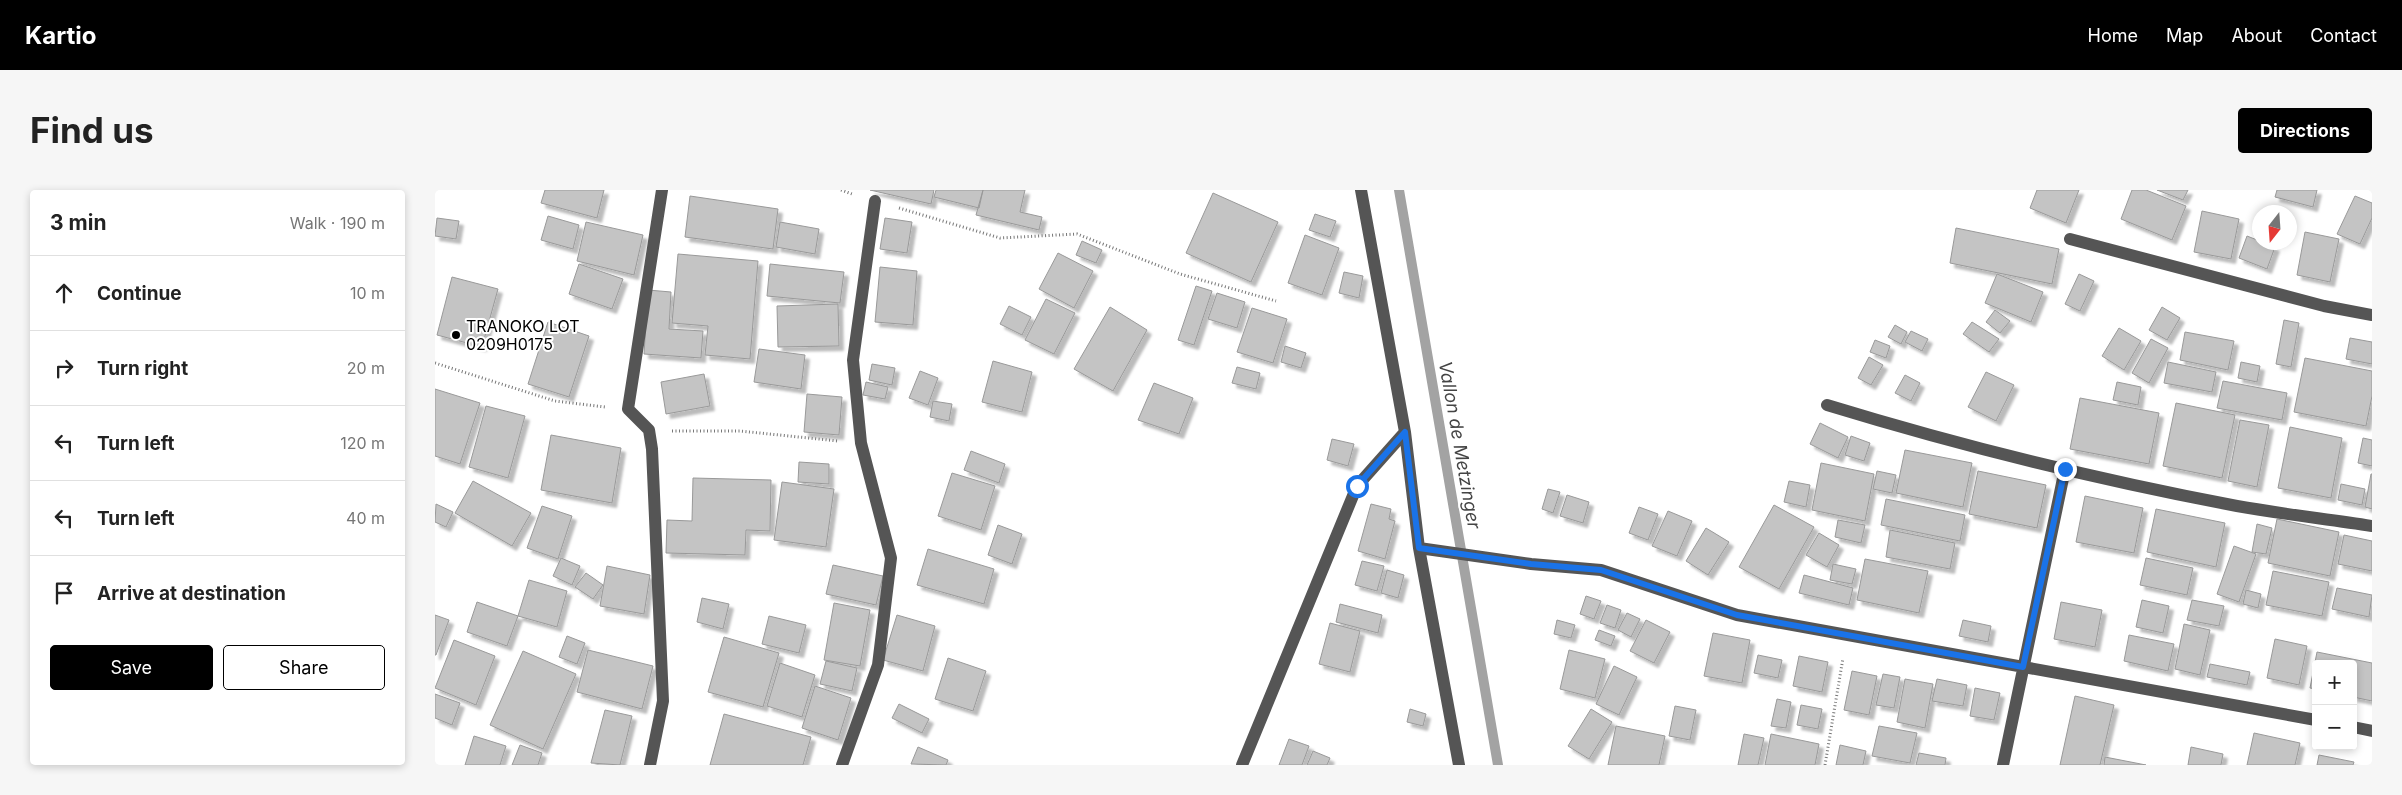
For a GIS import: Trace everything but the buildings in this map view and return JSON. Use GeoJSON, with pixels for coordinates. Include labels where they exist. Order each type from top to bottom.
{"type":"FeatureCollection","features":[{"type":"Feature","properties":{"kind":"street"},"geometry":{"type":"LineString","coordinates":[[650,765],[663,701],[649,430],[628,409],[662,190]]}},
{"type":"Feature","properties":{"kind":"street"},"geometry":{"type":"LineString","coordinates":[[1361,190],[1405,432],[1419,548],[1459,765]]}},
{"type":"Feature","properties":{"kind":"street"},"geometry":{"type":"LineString","coordinates":[[841,765],[878,665],[891,558],[861,443],[853,360],[875,201]]}},
{"type":"Feature","properties":{"kind":"street"},"geometry":{"type":"LineString","coordinates":[[2070,239],[2324,306],[2372,316]]}},
{"type":"Feature","properties":{"kind":"street"},"geometry":{"type":"LineString","coordinates":[[1827,405],[1897,427],[2065,469],[2237,506],[2372,526]]}},
{"type":"Feature","properties":{"kind":"street"},"geometry":{"type":"LineString","coordinates":[[1242,765],[1357,486],[1405,432]]}},
{"type":"Feature","properties":{"kind":"street"},"geometry":{"type":"LineString","coordinates":[[2003,765],[2065,469]]}},
{"type":"Feature","properties":{"kind":"street"},"geometry":{"type":"LineString","coordinates":[[1419,548],[1531,564],[1601,570],[1737,615],[2312,719]]}},
{"type":"Feature","properties":{"kind":"street"},"geometry":{"type":"LineString","coordinates":[[2357,728],[2372,731]]}},
{"type":"Feature","properties":{"kind":"path"},"geometry":{"type":"LineString","coordinates":[[841,190],[1000,238],[1077,234],[1180,274],[1276,301]]}},
{"type":"Feature","properties":{"kind":"path"},"geometry":{"type":"LineString","coordinates":[[435,363],[555,401],[628,409]]}},
{"type":"Feature","properties":{"kind":"path"},"geometry":{"type":"LineString","coordinates":[[649,430],[740,431],[861,443]]}},
{"type":"Feature","properties":{"kind":"path"},"geometry":{"type":"LineString","coordinates":[[1825,765],[1847,635]]}},
{"type":"Feature","properties":{"kind":"waterway","name":"Vallon de Metzinger"},"geometry":{"type":"LineString","coordinates":[[1399,190],[1498,765]]}},
{"type":"Feature","properties":{"kind":"place","name":"TRANOKO LOT 0209H0175"},"geometry":{"type":"Point","coordinates":[456,335]}},
{"type":"Feature","properties":{"kind":"route"},"geometry":{"type":"LineString","coordinates":[[1357,486],[1405,432],[1419,548],[1531,564],[1601,570],[1737,615],[2023,667],[2065,469]]}}]}
